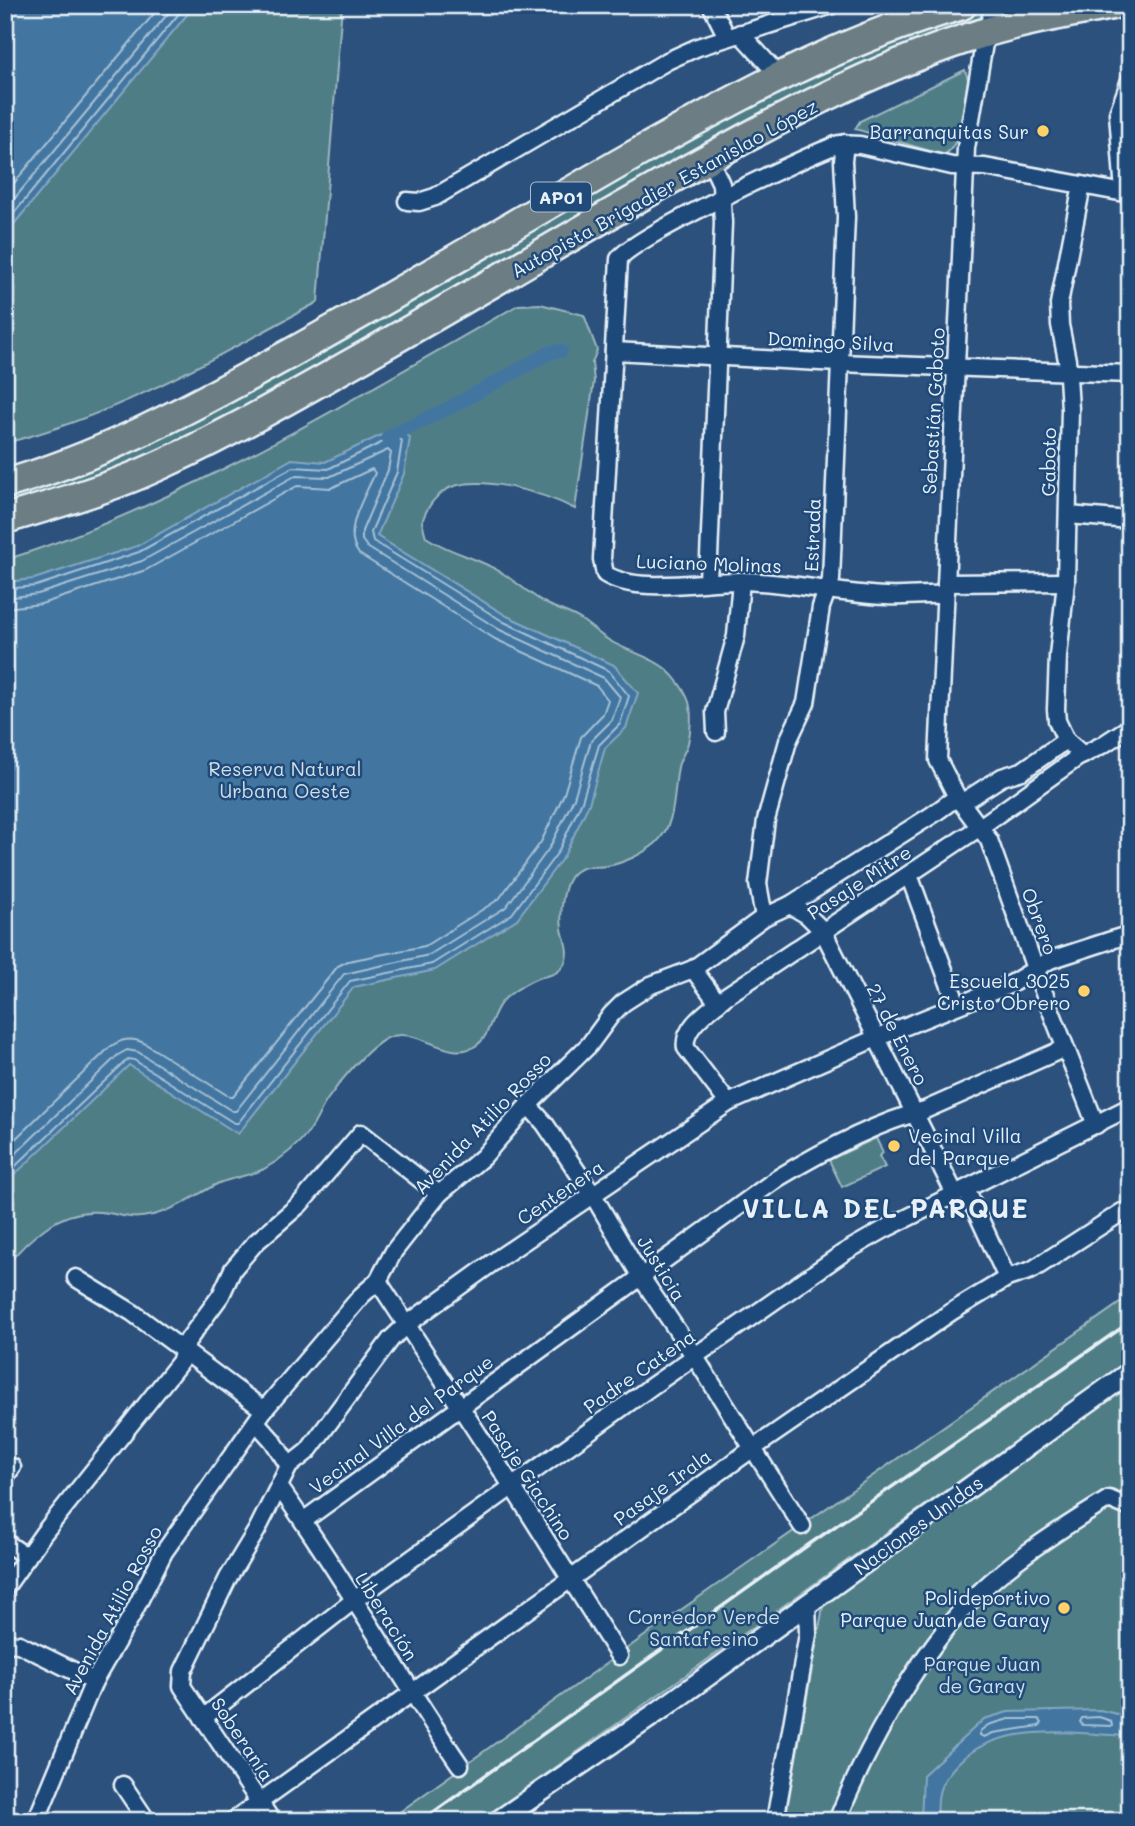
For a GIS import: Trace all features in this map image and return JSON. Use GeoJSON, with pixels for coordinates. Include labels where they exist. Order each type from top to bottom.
{"type":"FeatureCollection","features":[{"type":"Feature","properties":{"kind":"highway","name":"Autopista Brigadier Estanislao López"},"geometry":{"type":"LineString","coordinates":[[5,484],[72,462],[174,417],[307,344],[680,129],[780,77],[895,27],[962,5]]}},
{"type":"Feature","properties":{"kind":"highway","name":"Autopista Brigadier Estanislao López"},"geometry":{"type":"LineString","coordinates":[[5,519],[139,474],[278,404],[754,133],[856,83],[919,55],[986,32],[1021,22],[1112,5]]}},
{"type":"Feature","properties":{"kind":"highway"},"geometry":{"type":"LineString","coordinates":[[5,469],[174,417]]}},
{"type":"Feature","properties":{"kind":"highway"},"geometry":{"type":"LineString","coordinates":[[5,530],[37,518],[86,493]]}},
{"type":"Feature","properties":{"kind":"street"},"geometry":{"type":"LineString","coordinates":[[711,5],[734,35],[780,77]]}},
{"type":"Feature","properties":{"kind":"street"},"geometry":{"type":"LineString","coordinates":[[407,201],[419,202],[435,197],[667,61],[806,10],[832,5]]}},
{"type":"Feature","properties":{"kind":"street","name":"Sebastián Gaboto"},"geometry":{"type":"LineString","coordinates":[[962,804],[939,766],[937,752],[966,148],[986,32],[995,5]]}},
{"type":"Feature","properties":{"kind":"street"},"geometry":{"type":"LineString","coordinates":[[614,351],[618,263],[623,253],[723,198],[834,145],[845,143],[965,168],[985,167],[1127,193],[1118,113],[1130,80]]}},
{"type":"Feature","properties":{"kind":"street","name":"Estrada"},"geometry":{"type":"LineString","coordinates":[[764,917],[758,884],[766,820],[789,741],[806,703],[821,607],[831,580],[846,217],[843,161],[845,143]]}},
{"type":"Feature","properties":{"kind":"street"},"geometry":{"type":"LineString","coordinates":[[708,581],[723,198],[721,184],[709,158]]}},
{"type":"Feature","properties":{"kind":"street","name":"Gaboto"},"geometry":{"type":"LineString","coordinates":[[1066,740],[1060,730],[1056,709],[1058,656],[1066,582],[1068,515],[1069,373],[1060,325],[1060,294],[1082,185]]}},
{"type":"Feature","properties":{"kind":"street","name":"Domingo Silva"},"geometry":{"type":"LineString","coordinates":[[614,351],[1130,374]]}},
{"type":"Feature","properties":{"kind":"street","name":"Luciano Molinas"},"geometry":{"type":"LineString","coordinates":[[614,351],[602,570],[611,578],[671,584],[741,581],[887,596],[945,589],[1066,582]]}},
{"type":"Feature","properties":{"kind":"street"},"geometry":{"type":"LineString","coordinates":[[1068,515],[1130,520]]}},
{"type":"Feature","properties":{"kind":"street"},"geometry":{"type":"LineString","coordinates":[[716,732],[715,712],[736,636],[741,581]]}},
{"type":"Feature","properties":{"kind":"street","name":"Pasaje Mitre"},"geometry":{"type":"LineString","coordinates":[[728,1103],[686,1048],[685,1041],[694,1024],[718,1003],[823,931],[1083,755],[1130,727]]}},
{"type":"Feature","properties":{"kind":"street"},"geometry":{"type":"LineString","coordinates":[[1066,740],[1083,755]]}},
{"type":"Feature","properties":{"kind":"street","name":"Avenida Atilio Rosso"},"geometry":{"type":"LineString","coordinates":[[36,1821],[94,1681],[169,1544],[260,1416],[362,1295],[377,1281],[394,1251],[439,1194],[483,1157],[528,1105],[589,1045],[623,1003],[651,985],[693,969],[764,917],[790,905],[932,815],[962,804],[1002,777],[1022,771],[1066,740]]}},
{"type":"Feature","properties":{"kind":"street","name":"Obrero"},"geometry":{"type":"LineString","coordinates":[[962,804],[989,840],[1035,969],[1096,1125]]}},
{"type":"Feature","properties":{"kind":"street"},"geometry":{"type":"LineString","coordinates":[[909,874],[957,1005]]}},
{"type":"Feature","properties":{"kind":"street","name":"27 de Enero"},"geometry":{"type":"LineString","coordinates":[[790,905],[807,915],[823,931],[914,1113],[961,1191],[1007,1278]]}},
{"type":"Feature","properties":{"kind":"street","name":"Centenera"},"geometry":{"type":"LineString","coordinates":[[181,1680],[228,1578],[280,1488],[289,1466],[307,1451],[382,1349],[406,1325],[728,1103],[876,1038],[1011,984],[1050,960],[1130,934]]}},
{"type":"Feature","properties":{"kind":"street"},"geometry":{"type":"LineString","coordinates":[[693,969],[718,1003]]}},
{"type":"Feature","properties":{"kind":"street","name":"Vecinal Villa del Parque"},"geometry":{"type":"LineString","coordinates":[[303,1521],[778,1178],[823,1151],[1066,1048]]}},
{"type":"Feature","properties":{"kind":"street","name":"Justicia"},"geometry":{"type":"LineString","coordinates":[[528,1105],[545,1124],[593,1195],[640,1277],[695,1357],[802,1526]]}},
{"type":"Feature","properties":{"kind":"street","name":"Padre Catena"},"geometry":{"type":"LineString","coordinates":[[203,1718],[354,1601],[512,1486],[843,1253],[886,1228],[1130,1107]]}},
{"type":"Feature","properties":{"kind":"street"},"geometry":{"type":"LineString","coordinates":[[5,1588],[180,1362],[188,1340],[221,1295],[229,1276],[241,1259],[262,1236],[300,1204],[361,1133],[439,1194]]}},
{"type":"Feature","properties":{"kind":"street","name":"Pasaje Irala"},"geometry":{"type":"LineString","coordinates":[[233,1821],[752,1449],[951,1312],[1007,1278],[1032,1270],[1122,1212],[1130,1214]]}},
{"type":"Feature","properties":{"kind":"street"},"geometry":{"type":"LineString","coordinates":[[76,1278],[133,1313],[184,1351],[260,1416],[289,1466]]}},
{"type":"Feature","properties":{"kind":"street","name":"Pasaje Giachino"},"geometry":{"type":"LineString","coordinates":[[377,1281],[512,1486],[619,1656]]}},
{"type":"Feature","properties":{"kind":"street","name":"Naciones Unidas"},"geometry":{"type":"LineString","coordinates":[[498,1821],[524,1812],[807,1603],[1130,1373]]}},
{"type":"Feature","properties":{"kind":"street","name":"Liberación"},"geometry":{"type":"LineString","coordinates":[[280,1488],[460,1765]]}},
{"type":"Feature","properties":{"kind":"street"},"geometry":{"type":"LineString","coordinates":[[837,1821],[860,1771],[902,1695],[963,1609],[997,1577],[1031,1551],[1110,1499],[1130,1508]]}},
{"type":"Feature","properties":{"kind":"street"},"geometry":{"type":"LineString","coordinates":[[5,1542],[27,1557]]}},
{"type":"Feature","properties":{"kind":"street"},"geometry":{"type":"LineString","coordinates":[[775,1821],[808,1634],[807,1603]]}},
{"type":"Feature","properties":{"kind":"street"},"geometry":{"type":"LineString","coordinates":[[5,1643],[19,1644],[94,1681]]}},
{"type":"Feature","properties":{"kind":"street","name":"Soberanía"},"geometry":{"type":"LineString","coordinates":[[181,1680],[182,1686],[272,1821]]}},
{"type":"Feature","properties":{"kind":"street"},"geometry":{"type":"LineString","coordinates":[[123,1785],[147,1821]]}},
{"type":"Feature","properties":{"kind":"green space"},"geometry":{"type":"Polygon","coordinates":[[[5,5],[342,5],[318,302],[166,383],[87,417],[5,443],[5,5]]]}},
{"type":"Feature","properties":{"kind":"green space"},"geometry":{"type":"Polygon","coordinates":[[[962,5],[1112,5],[919,55],[278,404],[5,519],[5,484],[72,462],[589,181],[962,5]]]}},
{"type":"Feature","properties":{"kind":"green space"},"geometry":{"type":"Polygon","coordinates":[[[965,70],[968,79],[959,132],[951,149],[944,155],[855,129],[860,121],[965,70]]]}},
{"type":"Feature","properties":{"kind":"green space","name":"Reserva Natural Urbana Oeste"},"geometry":{"type":"Polygon","coordinates":[[[540,304],[584,315],[597,350],[592,363],[594,381],[575,509],[529,491],[473,483],[457,485],[440,494],[430,505],[422,522],[426,537],[499,571],[542,601],[580,619],[608,640],[660,665],[676,680],[689,702],[690,728],[687,746],[678,767],[671,817],[663,835],[651,847],[633,858],[575,872],[567,883],[562,907],[562,929],[567,950],[564,964],[555,973],[530,981],[503,1001],[494,1014],[486,1035],[477,1045],[466,1050],[455,1050],[410,1036],[387,1038],[362,1057],[327,1100],[305,1136],[271,1165],[219,1183],[179,1205],[153,1215],[131,1217],[85,1212],[58,1220],[35,1236],[5,1267],[5,560],[139,509],[204,478],[268,446],[518,305],[540,304]]]}},
{"type":"Feature","properties":{"kind":"green space"},"geometry":{"type":"Polygon","coordinates":[[[876,1138],[883,1153],[879,1156],[885,1167],[842,1187],[829,1160],[876,1138]]]}},
{"type":"Feature","properties":{"kind":"green space","name":"Corredor Verde Santafesino"},"geometry":{"type":"Polygon","coordinates":[[[1130,1296],[1130,1360],[480,1821],[387,1821],[682,1609],[1130,1296]]]}},
{"type":"Feature","properties":{"kind":"green space","name":"Parque Juan de Garay"},"geometry":{"type":"Polygon","coordinates":[[[1130,1385],[1130,1821],[785,1821],[823,1606],[1130,1385]]]}},
{"type":"Feature","properties":{"kind":"water"},"geometry":{"type":"Polygon","coordinates":[[[5,5],[195,5],[5,235],[5,5]]]}},
{"type":"Feature","properties":{"kind":"water","name":"Reserva Natural Urbana Oeste"},"geometry":{"type":"Polygon","coordinates":[[[400,426],[410,438],[404,474],[377,536],[507,616],[614,665],[638,693],[626,728],[605,748],[589,804],[564,856],[517,919],[435,970],[354,987],[238,1134],[129,1065],[5,1184],[5,582],[34,579],[137,546],[292,459],[325,462],[400,426]]]}},
{"type":"Feature","properties":{"kind":"water"},"geometry":{"type":"Polygon","coordinates":[[[1100,1710],[1130,1717],[1130,1736],[1063,1732],[1017,1735],[995,1740],[975,1749],[958,1763],[947,1777],[938,1796],[938,1821],[921,1821],[923,1775],[984,1719],[1008,1712],[1100,1710]]]}},
{"type":"Feature","properties":{"kind":"waterway"},"geometry":{"type":"LineString","coordinates":[[388,437],[449,408],[551,352],[561,351]]}},
{"type":"Feature","properties":{"kind":"railway"},"geometry":{"type":"LineString","coordinates":[[421,1821],[811,1543],[1130,1322]]}},
{"type":"Feature","properties":{"kind":"place","name":"Barranquitas Sur"},"geometry":{"type":"Point","coordinates":[1043,131]}},
{"type":"Feature","properties":{"kind":"place","name":"Escuela 3025 Cristo Obrero"},"geometry":{"type":"Point","coordinates":[1084,991]}},
{"type":"Feature","properties":{"kind":"place","name":"Vecinal Villa del Parque"},"geometry":{"type":"Point","coordinates":[894,1146]}},
{"type":"Feature","properties":{"kind":"place","name":"Polideportivo Parque Juan de Garay"},"geometry":{"type":"Point","coordinates":[1064,1608]}},
{"type":"Feature","properties":{"kind":"district","name":"VILLA DEL PARQUE"},"geometry":{"type":"Point","coordinates":[886,1208]}}]}
